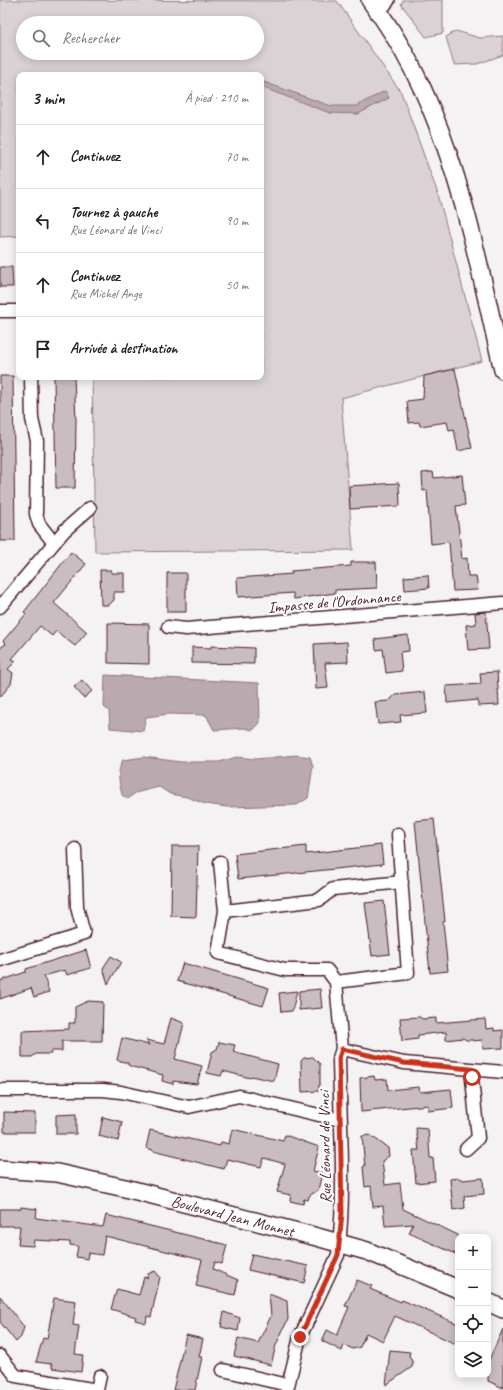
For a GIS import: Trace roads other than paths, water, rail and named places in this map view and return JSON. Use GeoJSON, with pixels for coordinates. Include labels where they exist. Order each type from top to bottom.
{"type":"FeatureCollection","features":[{"type":"Feature","properties":{"kind":"main road"},"geometry":{"type":"LineString","coordinates":[[378,4],[416,73],[436,117],[455,174],[503,370]]}},
{"type":"Feature","properties":{"kind":"main road","name":"Boulevard Jean Monnet"},"geometry":{"type":"LineString","coordinates":[[0,1169],[56,1173],[125,1188],[367,1251],[455,1288]]}},
{"type":"Feature","properties":{"kind":"main road"},"geometry":{"type":"LineString","coordinates":[[491,1303],[503,1309]]}},
{"type":"Feature","properties":{"kind":"street"},"geometry":{"type":"LineString","coordinates":[[0,311],[16,311]]}},
{"type":"Feature","properties":{"kind":"street"},"geometry":{"type":"LineString","coordinates":[[31,380],[32,420],[37,441],[36,514],[39,524],[54,543]]}},
{"type":"Feature","properties":{"kind":"street"},"geometry":{"type":"LineString","coordinates":[[0,607],[65,530],[90,508]]}},
{"type":"Feature","properties":{"kind":"street","name":"Impasse de l'Ordonnance"},"geometry":{"type":"LineString","coordinates":[[168,626],[186,629],[503,603]]}},
{"type":"Feature","properties":{"kind":"street"},"geometry":{"type":"LineString","coordinates":[[220,862],[225,911],[218,953],[285,970],[327,970],[336,982],[408,973],[398,834]]}},
{"type":"Feature","properties":{"kind":"street"},"geometry":{"type":"LineString","coordinates":[[0,960],[84,934],[77,907],[75,850]]}},
{"type":"Feature","properties":{"kind":"street"},"geometry":{"type":"LineString","coordinates":[[225,911],[319,900],[333,889],[402,882]]}},
{"type":"Feature","properties":{"kind":"street","name":"Rue Léonard de Vinci"},"geometry":{"type":"LineString","coordinates":[[287,1388],[300,1337],[338,1255],[340,1244],[342,1213],[339,1058],[342,1049],[336,982]]}},
{"type":"Feature","properties":{"kind":"street"},"geometry":{"type":"LineString","coordinates":[[342,1049],[404,1063],[503,1072]]}},
{"type":"Feature","properties":{"kind":"street"},"geometry":{"type":"LineString","coordinates":[[466,1149],[478,1138],[471,1069]]}},
{"type":"Feature","properties":{"kind":"street"},"geometry":{"type":"LineString","coordinates":[[0,1090],[103,1090],[121,1092],[189,1108],[239,1096],[340,1120]]}},
{"type":"Feature","properties":{"kind":"street"},"geometry":{"type":"LineString","coordinates":[[0,1356],[16,1376],[97,1390],[100,1376]]}},
{"type":"Feature","properties":{"kind":"street"},"geometry":{"type":"LineString","coordinates":[[223,1370],[287,1388]]}}]}
